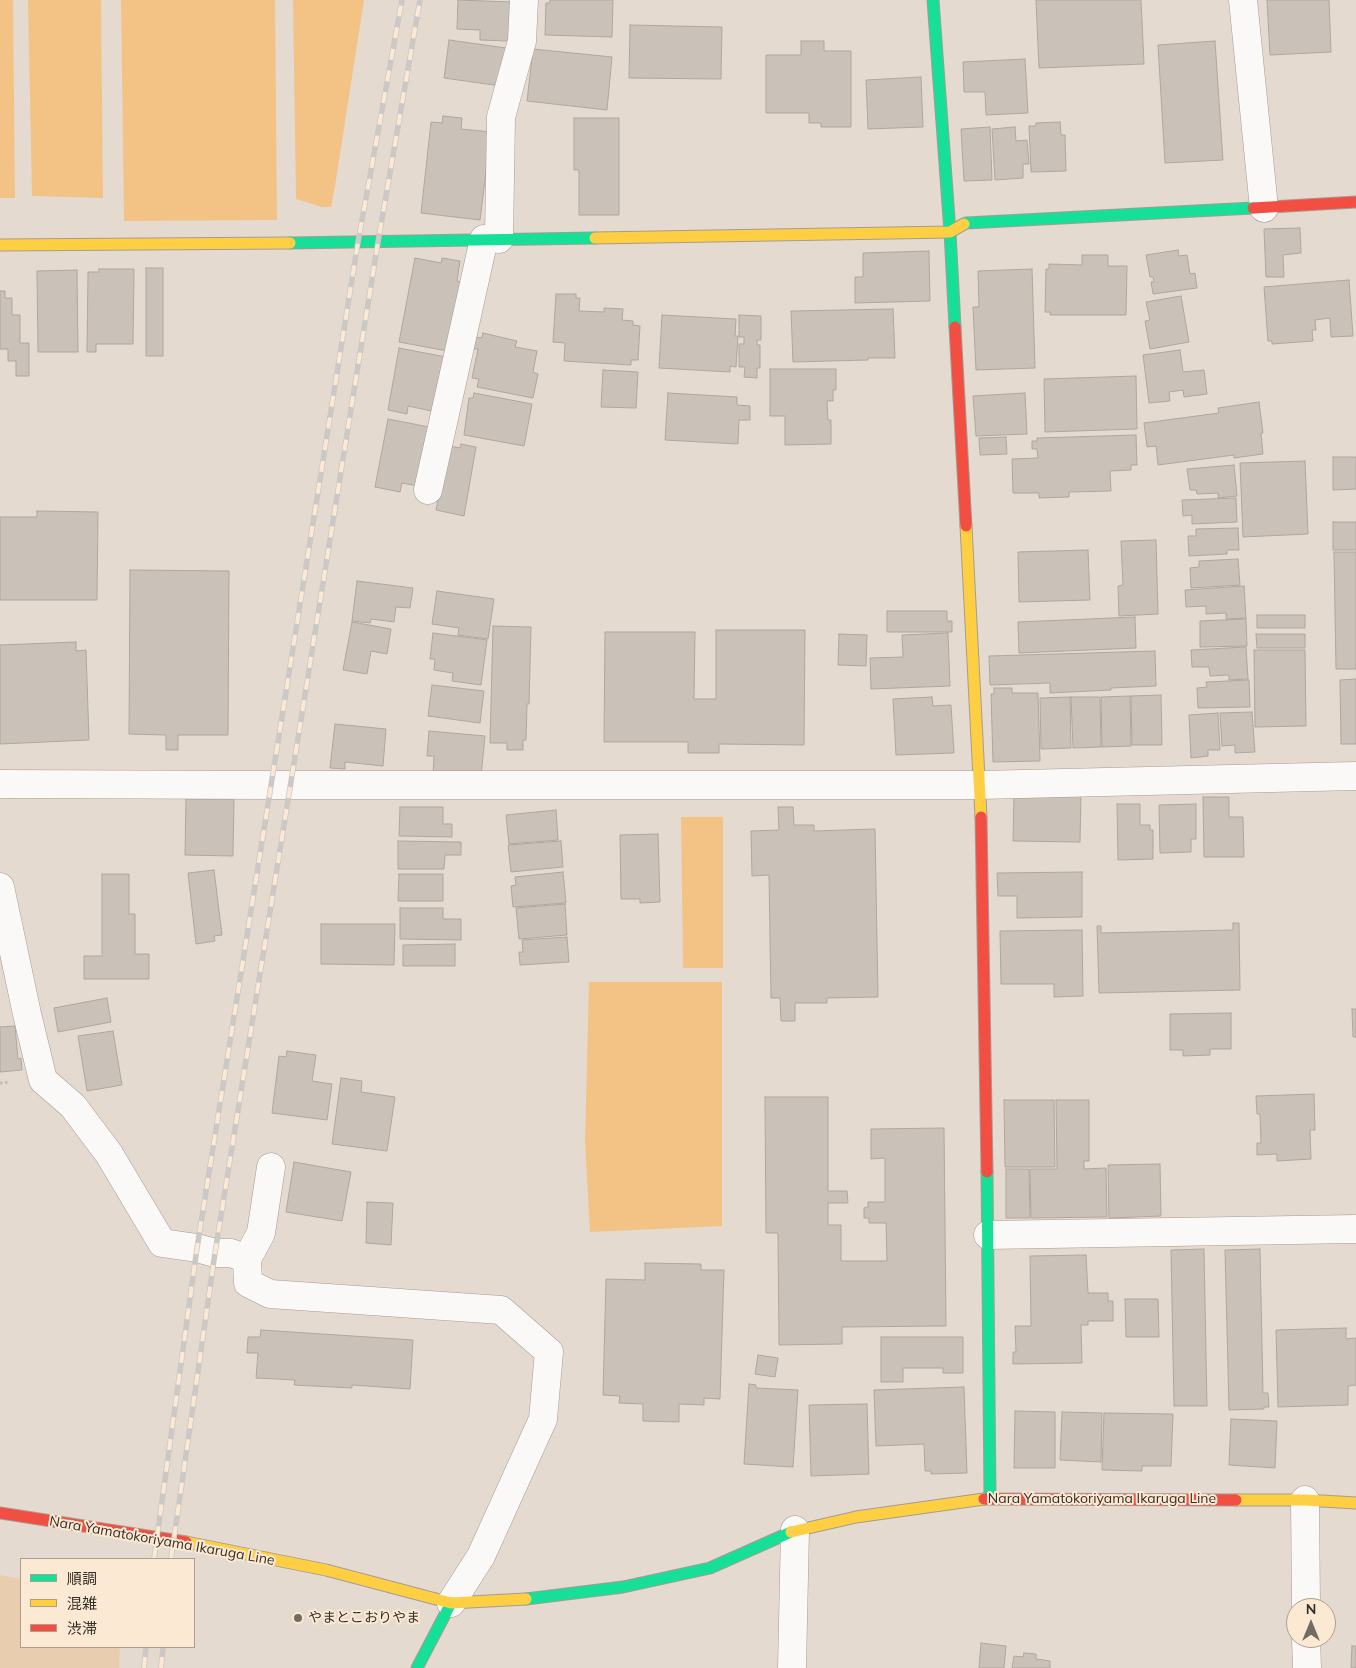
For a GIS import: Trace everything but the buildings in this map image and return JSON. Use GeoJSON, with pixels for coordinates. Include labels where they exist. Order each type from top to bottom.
{"type":"FeatureCollection","features":[{"type":"Feature","properties":{"kind":"street"},"geometry":{"type":"LineString","coordinates":[[428,490],[491,239],[501,117],[522,41],[524,0]]}},
{"type":"Feature","properties":{"kind":"street"},"geometry":{"type":"LineString","coordinates":[[933,0],[950,232],[980,785],[988,1235],[990,1498]]}},
{"type":"Feature","properties":{"kind":"street"},"geometry":{"type":"LineString","coordinates":[[1243,0],[1264,208]]}},
{"type":"Feature","properties":{"kind":"street"},"geometry":{"type":"LineString","coordinates":[[0,245],[348,242],[950,232],[966,223],[1356,202]]}},
{"type":"Feature","properties":{"kind":"street"},"geometry":{"type":"LineString","coordinates":[[0,784],[980,785],[1356,776]]}},
{"type":"Feature","properties":{"kind":"street"},"geometry":{"type":"LineString","coordinates":[[0,887],[43,1080],[73,1106],[109,1154],[162,1244],[197,1248],[214,1253],[231,1253],[247,1259]]}},
{"type":"Feature","properties":{"kind":"street"},"geometry":{"type":"LineString","coordinates":[[271,1167],[261,1233],[247,1259],[248,1283],[270,1294],[501,1310],[549,1352],[543,1419],[481,1556],[450,1603],[417,1668]]}},
{"type":"Feature","properties":{"kind":"street"},"geometry":{"type":"LineString","coordinates":[[988,1235],[1356,1229]]}},
{"type":"Feature","properties":{"kind":"street","name":"Nara Yamatokoriyama Ikaruga Line"},"geometry":{"type":"LineString","coordinates":[[0,1513],[173,1540],[248,1554],[326,1570],[450,1603],[535,1598],[623,1587],[710,1568],[795,1530],[856,1517],[990,1498],[1305,1500],[1356,1503]]}},
{"type":"Feature","properties":{"kind":"street"},"geometry":{"type":"LineString","coordinates":[[1305,1500],[1306,1598]]}},
{"type":"Feature","properties":{"kind":"street"},"geometry":{"type":"LineString","coordinates":[[792,1668],[795,1530]]}},
{"type":"Feature","properties":{"kind":"street"},"geometry":{"type":"LineString","coordinates":[[1306,1648],[1306,1668]]}},
{"type":"Feature","properties":{"kind":"shaded area"},"geometry":{"type":"Polygon","coordinates":[[[0,0],[13,0],[15,198],[0,198],[0,0]]]}},
{"type":"Feature","properties":{"kind":"shaded area"},"geometry":{"type":"Polygon","coordinates":[[[28,0],[101,0],[103,198],[32,196],[28,0]]]}},
{"type":"Feature","properties":{"kind":"shaded area"},"geometry":{"type":"Polygon","coordinates":[[[121,0],[275,0],[277,220],[124,221],[121,0]]]}},
{"type":"Feature","properties":{"kind":"shaded area"},"geometry":{"type":"Polygon","coordinates":[[[293,0],[364,0],[331,207],[322,207],[296,199],[293,0]]]}},
{"type":"Feature","properties":{"kind":"shaded area"},"geometry":{"type":"Polygon","coordinates":[[[681,817],[723,817],[723,968],[683,968],[681,817]]]}},
{"type":"Feature","properties":{"kind":"shaded area"},"geometry":{"type":"Polygon","coordinates":[[[589,982],[722,982],[722,1226],[590,1232],[585,1141],[589,982]]]}},
{"type":"Feature","properties":{"kind":"shaded area"},"geometry":{"type":"Polygon","coordinates":[[[0,1575],[20,1579],[20,1648],[120,1648],[119,1668],[0,1668],[0,1575]]]}},
{"type":"Feature","properties":{"kind":"railway"},"geometry":{"type":"LineString","coordinates":[[154,1558],[197,1248],[358,242],[402,0]]}},
{"type":"Feature","properties":{"kind":"railway"},"geometry":{"type":"LineString","coordinates":[[171,1558],[215,1253],[378,242],[420,0]]}},
{"type":"Feature","properties":{"kind":"railway"},"geometry":{"type":"LineString","coordinates":[[144,1668],[146,1648]]}},
{"type":"Feature","properties":{"kind":"railway"},"geometry":{"type":"LineString","coordinates":[[161,1668],[163,1648]]}},
{"type":"Feature","properties":{"kind":"traffic: fast"},"geometry":{"type":"LineString","coordinates":[[933,0],[955,327]]}},
{"type":"Feature","properties":{"kind":"traffic: fast"},"geometry":{"type":"LineString","coordinates":[[964,224],[1253,208]]}},
{"type":"Feature","properties":{"kind":"traffic: fast"},"geometry":{"type":"LineString","coordinates":[[290,243],[595,238]]}},
{"type":"Feature","properties":{"kind":"traffic: fast"},"geometry":{"type":"LineString","coordinates":[[987,1172],[990,1498]]}},
{"type":"Feature","properties":{"kind":"traffic: fast"},"geometry":{"type":"LineString","coordinates":[[526,1599],[623,1587],[710,1568],[791,1532]]}},
{"type":"Feature","properties":{"kind":"traffic: fast"},"geometry":{"type":"LineString","coordinates":[[417,1668],[451,1603]]}},
{"type":"Feature","properties":{"kind":"traffic: slow"},"geometry":{"type":"LineString","coordinates":[[595,238],[950,232],[964,224]]}},
{"type":"Feature","properties":{"kind":"traffic: slow"},"geometry":{"type":"LineString","coordinates":[[0,245],[290,243]]}},
{"type":"Feature","properties":{"kind":"traffic: slow"},"geometry":{"type":"LineString","coordinates":[[966,526],[981,817]]}},
{"type":"Feature","properties":{"kind":"traffic: slow"},"geometry":{"type":"LineString","coordinates":[[791,1532],[856,1517],[984,1499]]}},
{"type":"Feature","properties":{"kind":"traffic: slow"},"geometry":{"type":"LineString","coordinates":[[1236,1500],[1305,1500],[1356,1503]]}},
{"type":"Feature","properties":{"kind":"traffic: slow"},"geometry":{"type":"LineString","coordinates":[[186,1542],[326,1570],[451,1603],[526,1599]]}},
{"type":"Feature","properties":{"kind":"traffic: jam"},"geometry":{"type":"LineString","coordinates":[[1253,208],[1356,202]]}},
{"type":"Feature","properties":{"kind":"traffic: jam"},"geometry":{"type":"LineString","coordinates":[[955,327],[966,526]]}},
{"type":"Feature","properties":{"kind":"traffic: jam"},"geometry":{"type":"LineString","coordinates":[[981,817],[987,1172]]}},
{"type":"Feature","properties":{"kind":"traffic: jam"},"geometry":{"type":"LineString","coordinates":[[984,1499],[1236,1500]]}},
{"type":"Feature","properties":{"kind":"traffic: jam"},"geometry":{"type":"LineString","coordinates":[[0,1513],[186,1542]]}},
{"type":"Feature","properties":{"kind":"place","name":"やまとこおりやま"},"geometry":{"type":"Point","coordinates":[298,1618]}}]}
